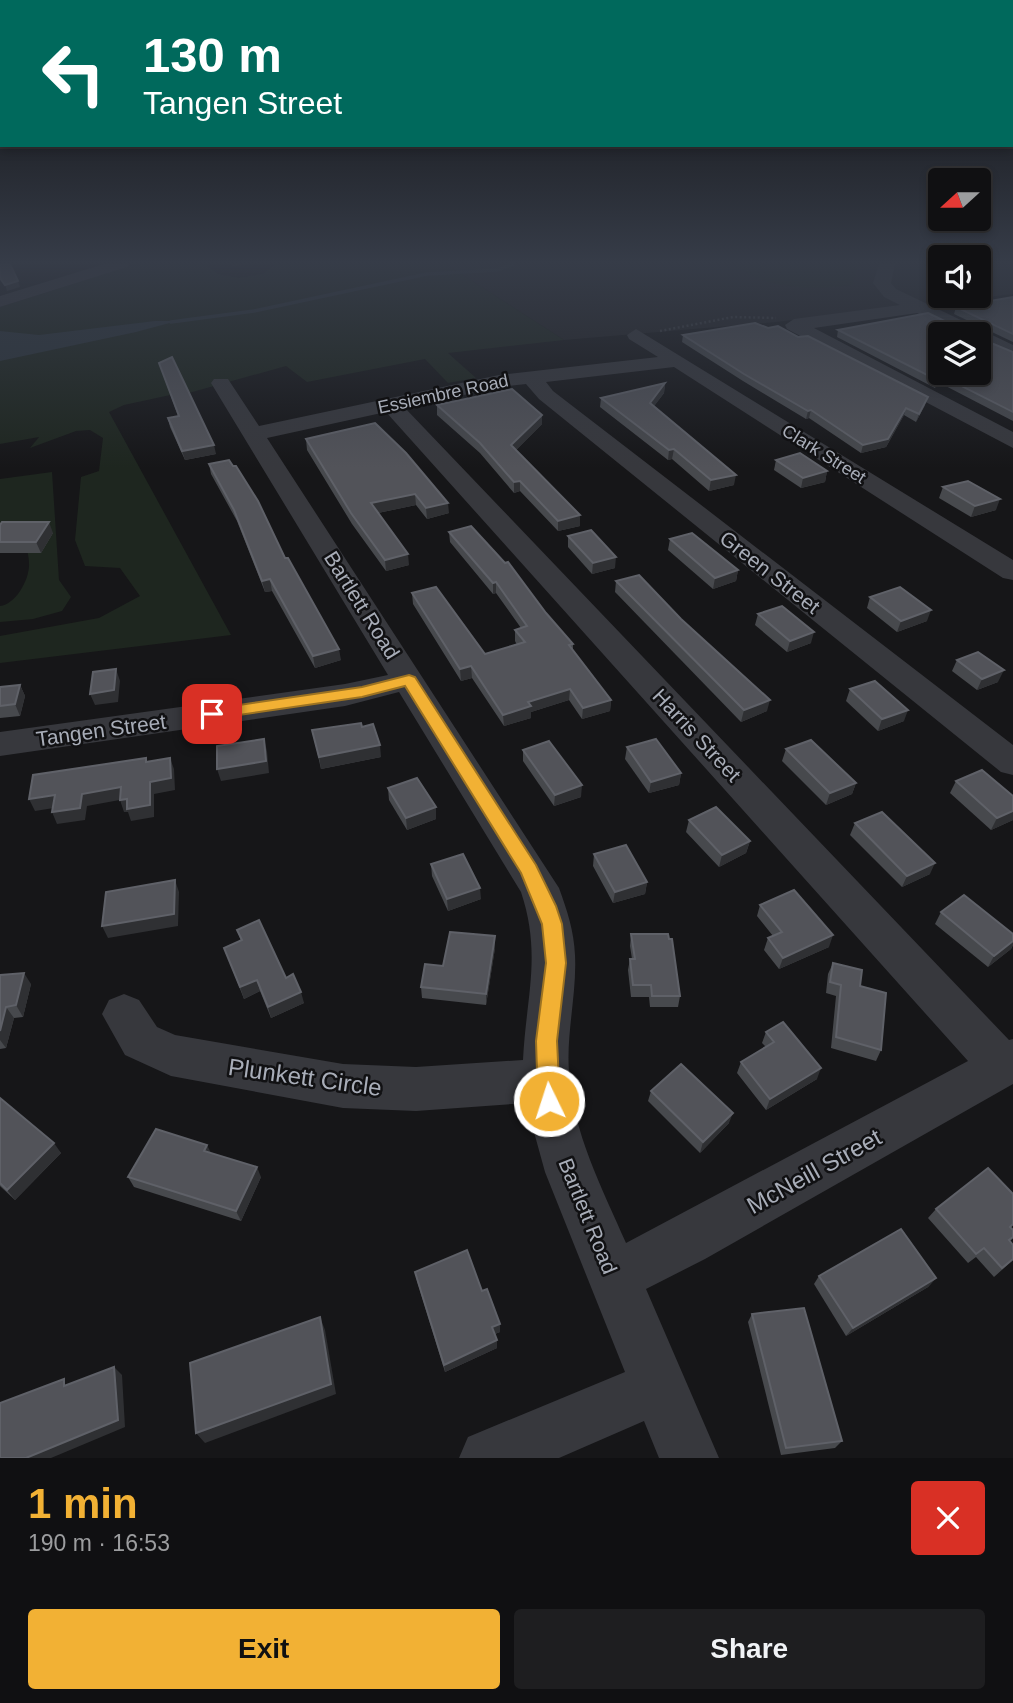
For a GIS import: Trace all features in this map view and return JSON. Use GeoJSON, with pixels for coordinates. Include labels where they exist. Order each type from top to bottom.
{"type":"FeatureCollection","features":[{"type":"Feature","properties":{"kind":"street"},"geometry":{"type":"LineString","coordinates":[[811,332],[1013,441]]}},
{"type":"Feature","properties":{"kind":"street","name":"Clark Street"},"geometry":{"type":"LineString","coordinates":[[636,335],[1013,572]]}},
{"type":"Feature","properties":{"kind":"street"},"geometry":{"type":"LineString","coordinates":[[991,342],[1013,352]]}},
{"type":"Feature","properties":{"kind":"street","name":"Essiembre Road"},"geometry":{"type":"LineString","coordinates":[[253,434],[489,383],[676,361]]}},
{"type":"Feature","properties":{"kind":"street","name":"Green Street"},"geometry":{"type":"LineString","coordinates":[[531,377],[546,395],[1013,763]]}},
{"type":"Feature","properties":{"kind":"street","name":"Bartlett Road"},"geometry":{"type":"LineString","coordinates":[[221,383],[529,870],[546,906],[552,924],[556,963],[547,1041],[547,1080],[549,1101],[561,1148],[689,1458]]}},
{"type":"Feature","properties":{"kind":"street","name":"Harris Street"},"geometry":{"type":"LineString","coordinates":[[391,405],[1008,1063]]}},
{"type":"Feature","properties":{"kind":"street","name":"Tangen Street"},"geometry":{"type":"LineString","coordinates":[[0,744],[345,695],[409,680]]}},
{"type":"Feature","properties":{"kind":"street","name":"Plunkett Circle"},"geometry":{"type":"LineString","coordinates":[[124,1014],[141,1041],[171,1055],[343,1086],[416,1089],[547,1080]]}},
{"type":"Feature","properties":{"kind":"street","name":"McNeill Street"},"geometry":{"type":"LineString","coordinates":[[613,1277],[687,1241],[1008,1063]]}},
{"type":"Feature","properties":{"kind":"street"},"geometry":{"type":"LineString","coordinates":[[489,1458],[659,1387]]}},
{"type":"Feature","properties":{"kind":"path"},"geometry":{"type":"LineString","coordinates":[[636,335],[653,332]]}},
{"type":"Feature","properties":{"kind":"shaded area"},"geometry":{"type":"Polygon","coordinates":[[[0,332],[552,332],[564,340],[448,353],[476,378],[448,383],[425,359],[307,382],[286,366],[178,396],[175,394],[124,405],[109,412],[231,635],[0,663],[0,636],[99,618],[140,596],[120,568],[85,566],[75,540],[81,477],[99,471],[103,438],[90,430],[76,431],[30,448],[39,437],[0,444],[0,332]]]}},
{"type":"Feature","properties":{"kind":"shaded area"},"geometry":{"type":"Polygon","coordinates":[[[0,332],[39,335],[64,332],[136,332],[0,361],[0,332]]]}},
{"type":"Feature","properties":{"kind":"shaded area"},"geometry":{"type":"Polygon","coordinates":[[[552,332],[658,332],[564,340],[552,332]]]}},
{"type":"Feature","properties":{"kind":"shaded area"},"geometry":{"type":"Polygon","coordinates":[[[52,472],[59,580],[71,597],[62,611],[33,619],[0,622],[0,606],[11,601],[21,590],[29,563],[19,525],[0,524],[0,479],[52,472]]]}},
{"type":"Feature","properties":{"kind":"building"},"geometry":{"type":"Polygon","coordinates":[[[701,332],[789,332],[798,337],[808,336],[928,397],[919,414],[906,408],[888,439],[863,445],[811,410],[808,411],[744,374],[683,335],[701,332]]]}},
{"type":"Feature","properties":{"kind":"building"},"geometry":{"type":"Polygon","coordinates":[[[842,332],[928,332],[928,375],[842,332]]]}},
{"type":"Feature","properties":{"kind":"building"},"geometry":{"type":"Polygon","coordinates":[[[991,343],[1013,352],[1013,412],[960,385],[991,385],[991,343]]]}},
{"type":"Feature","properties":{"kind":"building"},"geometry":{"type":"Polygon","coordinates":[[[172,357],[214,445],[182,451],[168,418],[179,416],[159,363],[172,357]]]}},
{"type":"Feature","properties":{"kind":"building"},"geometry":{"type":"Polygon","coordinates":[[[665,383],[650,403],[736,475],[711,480],[674,449],[669,450],[601,398],[665,383]]]}},
{"type":"Feature","properties":{"kind":"building"},"geometry":{"type":"Polygon","coordinates":[[[512,389],[542,415],[511,445],[580,515],[558,521],[520,481],[514,482],[480,443],[437,405],[512,389]]]}},
{"type":"Feature","properties":{"kind":"building"},"geometry":{"type":"Polygon","coordinates":[[[375,423],[406,453],[448,503],[426,508],[415,494],[371,503],[408,554],[385,560],[351,513],[306,439],[375,423]]]}},
{"type":"Feature","properties":{"kind":"building"},"geometry":{"type":"Polygon","coordinates":[[[800,453],[827,471],[803,478],[776,460],[800,453]]]}},
{"type":"Feature","properties":{"kind":"building"},"geometry":{"type":"Polygon","coordinates":[[[229,460],[236,466],[258,501],[285,558],[288,558],[339,649],[313,656],[270,579],[262,581],[234,510],[209,464],[229,460]]]}},
{"type":"Feature","properties":{"kind":"building"},"geometry":{"type":"Polygon","coordinates":[[[968,481],[1000,499],[975,506],[943,487],[968,481]]]}},
{"type":"Feature","properties":{"kind":"building"},"geometry":{"type":"Polygon","coordinates":[[[2,522],[49,522],[36,542],[0,542],[2,522]]]}},
{"type":"Feature","properties":{"kind":"building"},"geometry":{"type":"Polygon","coordinates":[[[471,526],[505,563],[508,562],[573,644],[569,645],[611,700],[583,708],[570,689],[528,702],[531,706],[503,715],[471,666],[460,669],[412,593],[436,587],[485,654],[525,642],[515,630],[527,626],[496,582],[493,583],[449,532],[471,526]]]}},
{"type":"Feature","properties":{"kind":"building"},"geometry":{"type":"Polygon","coordinates":[[[591,530],[616,557],[593,563],[568,536],[591,530]]]}},
{"type":"Feature","properties":{"kind":"building"},"geometry":{"type":"Polygon","coordinates":[[[692,533],[738,570],[715,578],[670,539],[692,533]]]}},
{"type":"Feature","properties":{"kind":"building"},"geometry":{"type":"Polygon","coordinates":[[[639,575],[681,619],[770,700],[744,710],[616,581],[639,575]]]}},
{"type":"Feature","properties":{"kind":"building"},"geometry":{"type":"Polygon","coordinates":[[[900,587],[931,610],[901,621],[870,597],[900,587]]]}},
{"type":"Feature","properties":{"kind":"building"},"geometry":{"type":"Polygon","coordinates":[[[782,606],[814,632],[790,641],[758,614],[782,606]]]}},
{"type":"Feature","properties":{"kind":"building"},"geometry":{"type":"Polygon","coordinates":[[[978,652],[1004,670],[982,679],[957,660],[978,652]]]}},
{"type":"Feature","properties":{"kind":"building"},"geometry":{"type":"Polygon","coordinates":[[[116,669],[114,690],[90,694],[93,672],[116,669]]]}},
{"type":"Feature","properties":{"kind":"building"},"geometry":{"type":"Polygon","coordinates":[[[875,681],[908,710],[882,719],[850,689],[875,681]]]}},
{"type":"Feature","properties":{"kind":"building"},"geometry":{"type":"Polygon","coordinates":[[[20,685],[15,704],[0,706],[0,687],[20,685]]]}},
{"type":"Feature","properties":{"kind":"building"},"geometry":{"type":"Polygon","coordinates":[[[361,723],[362,727],[373,724],[380,745],[319,757],[312,730],[361,723]]]}},
{"type":"Feature","properties":{"kind":"building"},"geometry":{"type":"Polygon","coordinates":[[[264,739],[266,761],[217,769],[217,746],[264,739]]]}},
{"type":"Feature","properties":{"kind":"building"},"geometry":{"type":"Polygon","coordinates":[[[656,739],[681,773],[651,782],[627,747],[656,739]]]}},
{"type":"Feature","properties":{"kind":"building"},"geometry":{"type":"Polygon","coordinates":[[[811,740],[856,783],[830,793],[786,749],[811,740]]]}},
{"type":"Feature","properties":{"kind":"building"},"geometry":{"type":"Polygon","coordinates":[[[549,741],[582,785],[555,795],[523,750],[549,741]]]}},
{"type":"Feature","properties":{"kind":"building"},"geometry":{"type":"Polygon","coordinates":[[[146,758],[146,762],[170,758],[171,778],[150,782],[150,805],[127,809],[127,799],[120,800],[121,787],[82,794],[80,808],[52,812],[55,795],[29,799],[33,775],[146,758]]]}},
{"type":"Feature","properties":{"kind":"building"},"geometry":{"type":"Polygon","coordinates":[[[982,770],[1013,796],[1013,811],[997,818],[956,781],[982,770]]]}},
{"type":"Feature","properties":{"kind":"building"},"geometry":{"type":"Polygon","coordinates":[[[417,778],[436,807],[406,818],[388,788],[417,778]]]}},
{"type":"Feature","properties":{"kind":"building"},"geometry":{"type":"Polygon","coordinates":[[[716,807],[750,841],[722,855],[689,820],[716,807]]]}},
{"type":"Feature","properties":{"kind":"building"},"geometry":{"type":"Polygon","coordinates":[[[882,812],[935,863],[907,876],[855,823],[882,812]]]}},
{"type":"Feature","properties":{"kind":"building"},"geometry":{"type":"Polygon","coordinates":[[[626,845],[647,882],[615,892],[594,854],[626,845]]]}},
{"type":"Feature","properties":{"kind":"building"},"geometry":{"type":"Polygon","coordinates":[[[463,854],[480,888],[447,899],[431,864],[463,854]]]}},
{"type":"Feature","properties":{"kind":"building"},"geometry":{"type":"Polygon","coordinates":[[[175,880],[174,914],[102,926],[106,892],[175,880]]]}},
{"type":"Feature","properties":{"kind":"building"},"geometry":{"type":"Polygon","coordinates":[[[794,890],[833,935],[783,958],[768,938],[782,932],[760,905],[794,890]]]}},
{"type":"Feature","properties":{"kind":"building"},"geometry":{"type":"Polygon","coordinates":[[[964,895],[1013,934],[1013,941],[994,956],[941,912],[964,895]]]}},
{"type":"Feature","properties":{"kind":"building"},"geometry":{"type":"Polygon","coordinates":[[[259,920],[286,978],[293,974],[301,992],[268,1007],[257,980],[240,987],[224,948],[242,940],[237,930],[259,920]]]}},
{"type":"Feature","properties":{"kind":"building"},"geometry":{"type":"Polygon","coordinates":[[[450,932],[495,936],[486,994],[421,987],[425,964],[443,966],[450,932]]]}},
{"type":"Feature","properties":{"kind":"building"},"geometry":{"type":"Polygon","coordinates":[[[631,934],[668,934],[669,939],[672,939],[680,996],[652,996],[651,985],[633,985],[630,959],[635,959],[631,934]]]}},
{"type":"Feature","properties":{"kind":"building"},"geometry":{"type":"Polygon","coordinates":[[[833,963],[862,970],[860,986],[886,993],[881,1050],[836,1037],[841,985],[830,982],[833,963]]]}},
{"type":"Feature","properties":{"kind":"building"},"geometry":{"type":"Polygon","coordinates":[[[24,973],[16,1005],[6,1007],[0,1031],[0,975],[24,973]]]}},
{"type":"Feature","properties":{"kind":"building"},"geometry":{"type":"Polygon","coordinates":[[[783,1022],[821,1068],[770,1099],[741,1062],[774,1042],[766,1032],[783,1022]]]}},
{"type":"Feature","properties":{"kind":"building"},"geometry":{"type":"Polygon","coordinates":[[[681,1064],[733,1113],[703,1142],[651,1091],[681,1064]]]}},
{"type":"Feature","properties":{"kind":"building"},"geometry":{"type":"Polygon","coordinates":[[[0,1098],[54,1143],[7,1190],[0,1183],[0,1098]]]}},
{"type":"Feature","properties":{"kind":"building"},"geometry":{"type":"Polygon","coordinates":[[[156,1129],[207,1145],[204,1151],[257,1167],[236,1211],[128,1177],[156,1129]]]}},
{"type":"Feature","properties":{"kind":"building"},"geometry":{"type":"Polygon","coordinates":[[[988,1168],[1013,1194],[1013,1224],[1010,1227],[1013,1237],[1009,1240],[1013,1245],[1013,1259],[1002,1268],[984,1248],[976,1254],[936,1209],[988,1168]]]}},
{"type":"Feature","properties":{"kind":"building"},"geometry":{"type":"Polygon","coordinates":[[[901,1229],[936,1278],[853,1328],[819,1276],[901,1229]]]}},
{"type":"Feature","properties":{"kind":"building"},"geometry":{"type":"Polygon","coordinates":[[[467,1250],[482,1291],[487,1289],[500,1324],[492,1327],[497,1340],[444,1365],[415,1272],[467,1250]]]}},
{"type":"Feature","properties":{"kind":"building"},"geometry":{"type":"Polygon","coordinates":[[[804,1308],[842,1441],[786,1448],[752,1314],[804,1308]]]}},
{"type":"Feature","properties":{"kind":"building"},"geometry":{"type":"Polygon","coordinates":[[[320,1317],[331,1384],[196,1433],[190,1363],[320,1317]]]}},
{"type":"Feature","properties":{"kind":"building"},"geometry":{"type":"Polygon","coordinates":[[[114,1367],[118,1420],[26,1458],[0,1458],[0,1403],[64,1379],[64,1386],[114,1367]]]}},
{"type":"Feature","properties":{"kind":"route"},"geometry":{"type":"LineString","coordinates":[[212,714],[362,692],[409,680],[529,870],[552,924],[556,963],[546,1058],[549,1101]]}}]}
